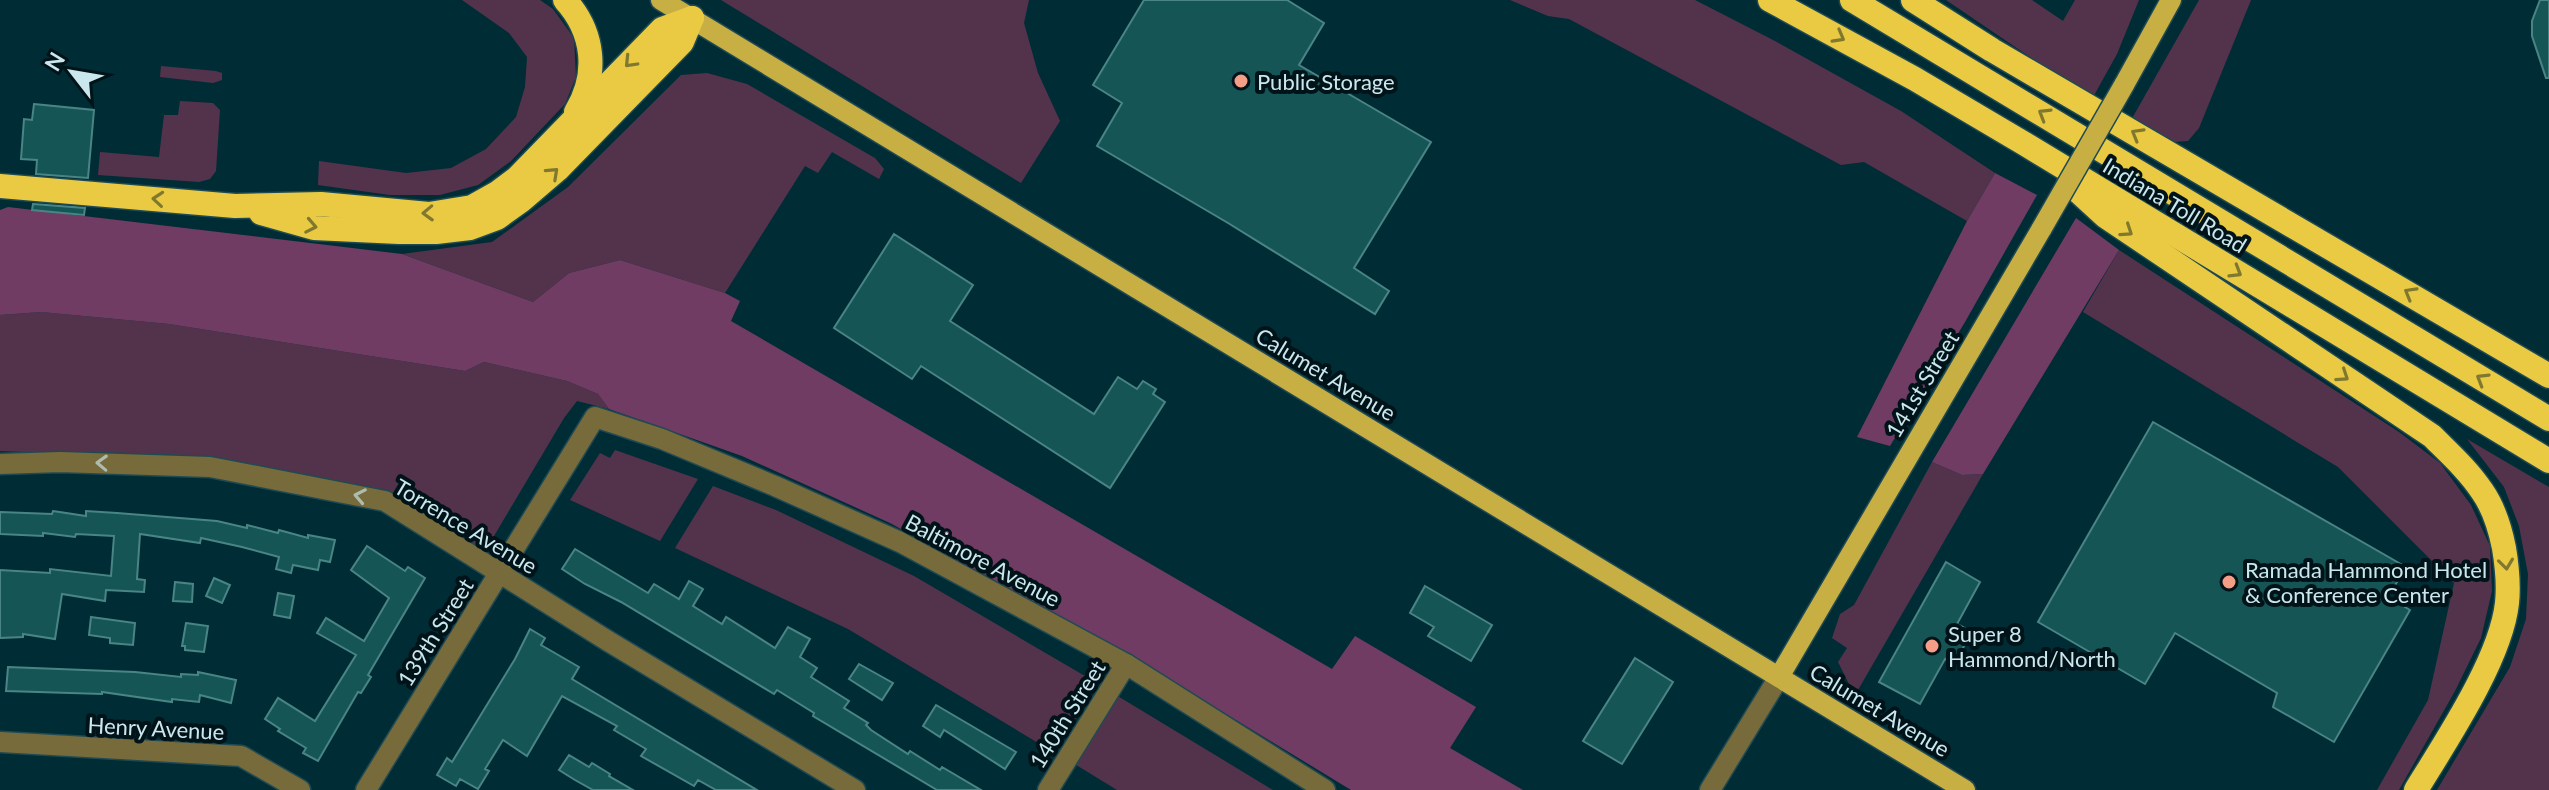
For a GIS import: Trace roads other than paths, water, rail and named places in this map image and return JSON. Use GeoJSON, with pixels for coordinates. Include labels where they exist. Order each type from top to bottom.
{"type":"FeatureCollection","features":[{"type":"Feature","properties":{"kind":"highway"},"geometry":{"type":"LineString","coordinates":[[565,0],[580,20],[591,52],[591,69],[580,106],[566,129]]}},
{"type":"Feature","properties":{"kind":"highway","name":"Indiana Toll Road"},"geometry":{"type":"LineString","coordinates":[[1770,0],[1915,79],[2025,144],[2549,461]]}},
{"type":"Feature","properties":{"kind":"highway","name":"Indiana Toll Road"},"geometry":{"type":"LineString","coordinates":[[1852,0],[2549,419]]}},
{"type":"Feature","properties":{"kind":"highway"},"geometry":{"type":"LineString","coordinates":[[1913,0],[1992,50],[2549,376]]}},
{"type":"Feature","properties":{"kind":"highway"},"geometry":{"type":"LineString","coordinates":[[0,186],[235,206],[321,204],[429,214],[472,207],[517,178],[662,29],[692,18]]}},
{"type":"Feature","properties":{"kind":"highway"},"geometry":{"type":"LineString","coordinates":[[235,206],[314,228],[399,232],[470,228],[497,218],[557,170],[612,114],[682,42],[692,18]]}},
{"type":"Feature","properties":{"kind":"highway"},"geometry":{"type":"LineString","coordinates":[[2025,144],[2105,216],[2432,436],[2484,493],[2500,527],[2508,570],[2507,604],[2500,636],[2481,677],[2416,790]]}},
{"type":"Feature","properties":{"kind":"main road","name":"Calumet Avenue"},"geometry":{"type":"LineString","coordinates":[[661,0],[1965,790]]}},
{"type":"Feature","properties":{"kind":"main road","name":"141st Street"},"geometry":{"type":"LineString","coordinates":[[1779,677],[2042,228],[2171,0]]}},
{"type":"Feature","properties":{"kind":"street","name":"139th Street"},"geometry":{"type":"LineString","coordinates":[[366,790],[595,417]]}},
{"type":"Feature","properties":{"kind":"street","name":"Baltimore Avenue"},"geometry":{"type":"LineString","coordinates":[[595,417],[662,439],[900,542],[1126,664],[1325,790]]}},
{"type":"Feature","properties":{"kind":"street","name":"Torrence Avenue"},"geometry":{"type":"LineString","coordinates":[[0,464],[60,462],[210,467],[385,501],[855,790]]}},
{"type":"Feature","properties":{"kind":"street","name":"140th Street"},"geometry":{"type":"LineString","coordinates":[[1048,790],[1126,664]]}},
{"type":"Feature","properties":{"kind":"street","name":"141st Street"},"geometry":{"type":"LineString","coordinates":[[1710,790],[1779,677]]}},
{"type":"Feature","properties":{"kind":"street","name":"Henry Avenue"},"geometry":{"type":"LineString","coordinates":[[0,742],[241,756],[300,790]]}},
{"type":"Feature","properties":{"kind":"place","name":"Public Storage"},"geometry":{"type":"Point","coordinates":[1241,81]}},
{"type":"Feature","properties":{"kind":"place","name":"Ramada Hammond Hotel & Conference Center"},"geometry":{"type":"Point","coordinates":[2229,582]}},
{"type":"Feature","properties":{"kind":"place","name":"Super 8 Hammond/North"},"geometry":{"type":"Point","coordinates":[1932,646]}}]}
